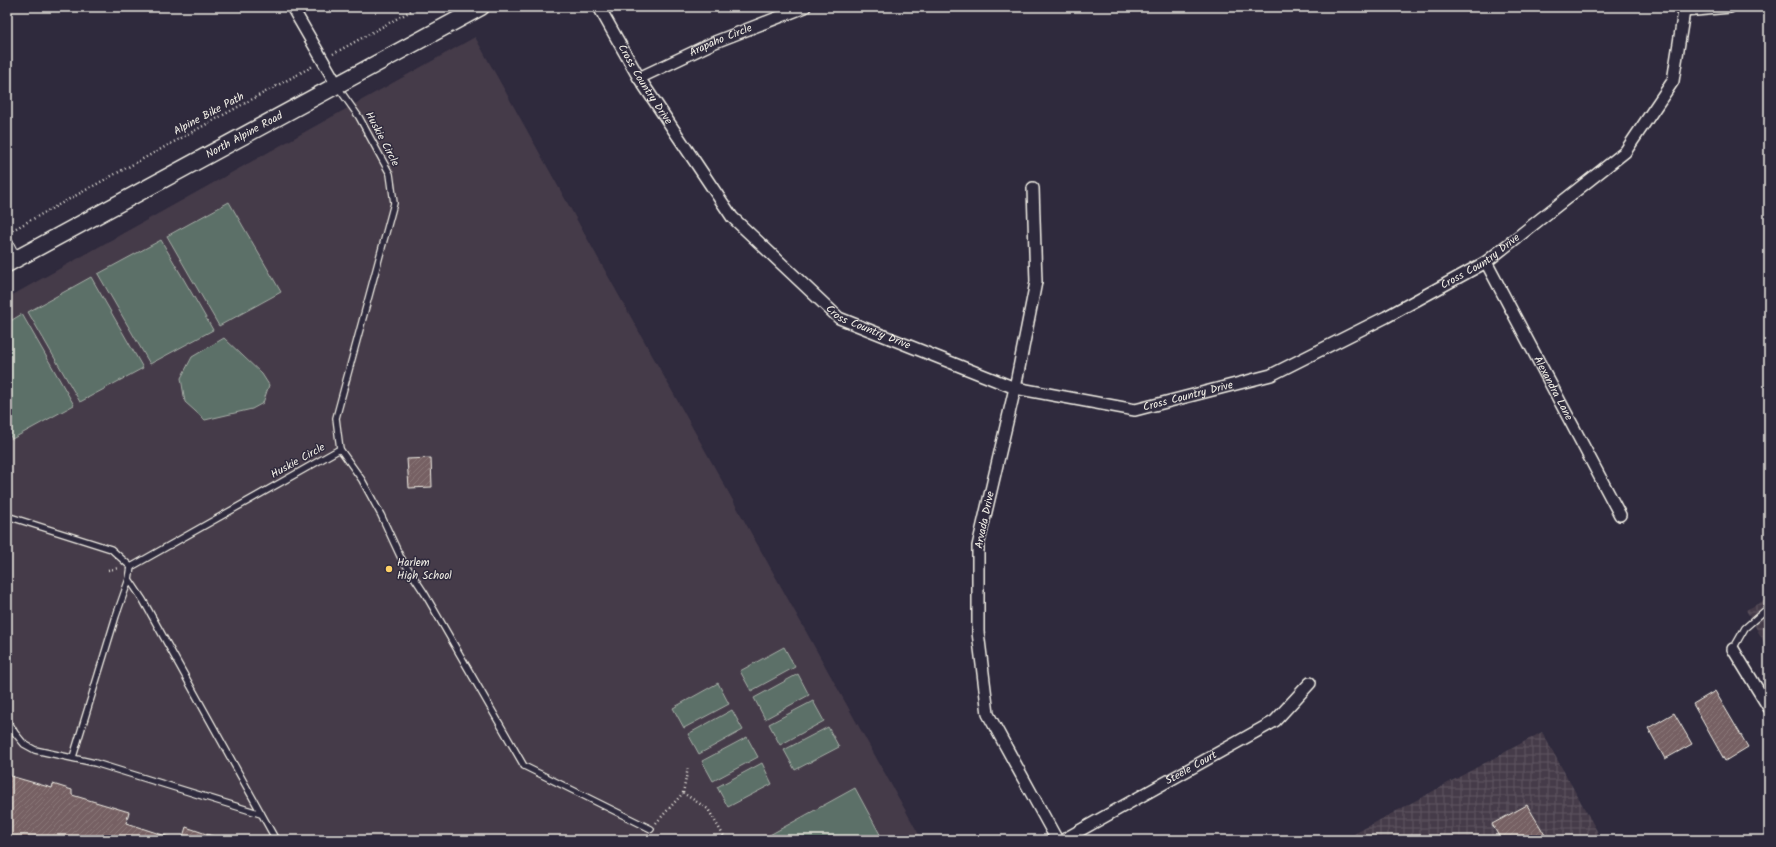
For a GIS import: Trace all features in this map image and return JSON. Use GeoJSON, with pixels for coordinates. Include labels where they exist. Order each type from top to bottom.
{"type":"FeatureCollection","features":[{"type":"Feature","properties":{"kind":"main road","name":"North Alpine Road"},"geometry":{"type":"LineString","coordinates":[[11,262],[481,7]]}},
{"type":"Feature","properties":{"kind":"street"},"geometry":{"type":"LineString","coordinates":[[292,7],[337,85]]}},
{"type":"Feature","properties":{"kind":"street","name":"Cross Country Drive"},"geometry":{"type":"LineString","coordinates":[[599,7],[638,78],[732,217],[839,318],[1015,388],[1134,410],[1271,375],[1386,317],[1486,262],[1626,152],[1673,81],[1683,9]]}},
{"type":"Feature","properties":{"kind":"street","name":"Arapaho Circle"},"geometry":{"type":"LineString","coordinates":[[638,78],[715,42],[805,7]]}},
{"type":"Feature","properties":{"kind":"street"},"geometry":{"type":"LineString","coordinates":[[1683,9],[1730,7]]}},
{"type":"Feature","properties":{"kind":"street","name":"Arvada Drive"},"geometry":{"type":"LineString","coordinates":[[1033,188],[1036,282],[1015,388],[978,546],[978,632],[988,714],[1056,840]]}},
{"type":"Feature","properties":{"kind":"street"},"geometry":{"type":"LineString","coordinates":[[7,244],[11,262]]}},
{"type":"Feature","properties":{"kind":"street","name":"Alexandra Lane"},"geometry":{"type":"LineString","coordinates":[[1486,262],[1620,515]]}},
{"type":"Feature","properties":{"kind":"street"},"geometry":{"type":"LineString","coordinates":[[1733,649],[1769,708]]}},
{"type":"Feature","properties":{"kind":"street","name":"Steele Court"},"geometry":{"type":"LineString","coordinates":[[1063,840],[1275,721],[1310,683]]}},
{"type":"Feature","properties":{"kind":"lane","name":"Huskie Circle"},"geometry":{"type":"LineString","coordinates":[[131,567],[340,449],[336,418],[394,203],[390,174],[359,117],[337,85]]}},
{"type":"Feature","properties":{"kind":"lane"},"geometry":{"type":"LineString","coordinates":[[340,449],[362,480],[381,515],[400,556],[428,600],[524,766],[651,829]]}},
{"type":"Feature","properties":{"kind":"lane"},"geometry":{"type":"LineString","coordinates":[[7,516],[111,548],[131,567],[129,579],[116,616],[73,757]]}},
{"type":"Feature","properties":{"kind":"lane"},"geometry":{"type":"LineString","coordinates":[[129,579],[143,600],[276,840]]}},
{"type":"Feature","properties":{"kind":"lane"},"geometry":{"type":"LineString","coordinates":[[1733,649],[1745,628],[1769,607]]}},
{"type":"Feature","properties":{"kind":"lane"},"geometry":{"type":"LineString","coordinates":[[7,718],[15,733],[24,744],[35,750],[73,757],[261,814]]}},
{"type":"Feature","properties":{"kind":"path","name":"Alpine Bike Path"},"geometry":{"type":"LineString","coordinates":[[7,233],[71,197],[120,173],[231,110],[306,71],[322,60],[418,7]]}},
{"type":"Feature","properties":{"kind":"path"},"geometry":{"type":"LineString","coordinates":[[651,829],[683,793],[688,768]]}},
{"type":"Feature","properties":{"kind":"path"},"geometry":{"type":"LineString","coordinates":[[683,793],[708,809],[726,840]]}},
{"type":"Feature","properties":{"kind":"shaded area","name":"Harlem High School"},"geometry":{"type":"Polygon","coordinates":[[[475,37],[922,840],[7,840],[7,298],[475,37]]]}},
{"type":"Feature","properties":{"kind":"shaded area"},"geometry":{"type":"Polygon","coordinates":[[[1769,598],[1769,651],[1746,610],[1769,598]]]}},
{"type":"Feature","properties":{"kind":"shaded area"},"geometry":{"type":"Polygon","coordinates":[[[1542,732],[1602,840],[1343,840],[1542,732]]]}},
{"type":"Feature","properties":{"kind":"green space"},"geometry":{"type":"Polygon","coordinates":[[[229,202],[281,292],[219,326],[167,236],[229,202]]]}},
{"type":"Feature","properties":{"kind":"green space"},"geometry":{"type":"Polygon","coordinates":[[[161,240],[213,330],[150,364],[98,274],[161,240]]]}},
{"type":"Feature","properties":{"kind":"green space"},"geometry":{"type":"Polygon","coordinates":[[[91,277],[143,368],[80,402],[28,312],[91,277]]]}},
{"type":"Feature","properties":{"kind":"green space"},"geometry":{"type":"Polygon","coordinates":[[[22,314],[74,405],[12,439],[7,431],[7,323],[22,314]]]}},
{"type":"Feature","properties":{"kind":"green space"},"geometry":{"type":"Polygon","coordinates":[[[224,338],[262,374],[269,385],[263,403],[252,409],[205,420],[185,402],[181,378],[192,357],[224,338]]]}},
{"type":"Feature","properties":{"kind":"green space"},"geometry":{"type":"Polygon","coordinates":[[[784,647],[795,667],[751,691],[740,671],[784,647]]]}},
{"type":"Feature","properties":{"kind":"green space"},"geometry":{"type":"Polygon","coordinates":[[[798,674],[809,695],[765,719],[754,698],[798,674]]]}},
{"type":"Feature","properties":{"kind":"green space"},"geometry":{"type":"Polygon","coordinates":[[[718,683],[729,704],[684,728],[673,708],[718,683]]]}},
{"type":"Feature","properties":{"kind":"green space"},"geometry":{"type":"Polygon","coordinates":[[[813,701],[824,721],[780,745],[769,724],[813,701]]]}},
{"type":"Feature","properties":{"kind":"green space"},"geometry":{"type":"Polygon","coordinates":[[[732,710],[743,730],[699,754],[688,734],[732,710]]]}},
{"type":"Feature","properties":{"kind":"green space"},"geometry":{"type":"Polygon","coordinates":[[[828,727],[839,747],[795,770],[784,750],[828,727]]]}},
{"type":"Feature","properties":{"kind":"green space"},"geometry":{"type":"Polygon","coordinates":[[[747,737],[758,757],[713,781],[702,761],[747,737]]]}},
{"type":"Feature","properties":{"kind":"green space"},"geometry":{"type":"Polygon","coordinates":[[[762,763],[772,784],[728,807],[717,787],[762,763]]]}},
{"type":"Feature","properties":{"kind":"green space"},"geometry":{"type":"Polygon","coordinates":[[[855,788],[883,840],[768,840],[766,837],[855,788]]]}},
{"type":"Feature","properties":{"kind":"building"},"geometry":{"type":"Polygon","coordinates":[[[431,458],[432,487],[409,488],[407,459],[431,458]]]}},
{"type":"Feature","properties":{"kind":"building"},"geometry":{"type":"Polygon","coordinates":[[[1715,691],[1748,747],[1725,761],[1693,704],[1715,691]]]}},
{"type":"Feature","properties":{"kind":"building"},"geometry":{"type":"Polygon","coordinates":[[[1674,713],[1692,744],[1665,759],[1648,728],[1674,713]]]}},
{"type":"Feature","properties":{"kind":"building"},"geometry":{"type":"Polygon","coordinates":[[[7,775],[52,788],[53,784],[72,790],[72,795],[129,812],[126,823],[172,838],[171,840],[7,840],[7,775]]]}},
{"type":"Feature","properties":{"kind":"building"},"geometry":{"type":"Polygon","coordinates":[[[1527,805],[1548,840],[1501,840],[1492,824],[1527,805]]]}},
{"type":"Feature","properties":{"kind":"building"},"geometry":{"type":"Polygon","coordinates":[[[186,827],[218,838],[218,840],[182,840],[186,827]]]}},
{"type":"Feature","properties":{"kind":"place","name":"Harlem High School"},"geometry":{"type":"Point","coordinates":[389,569]}}]}
